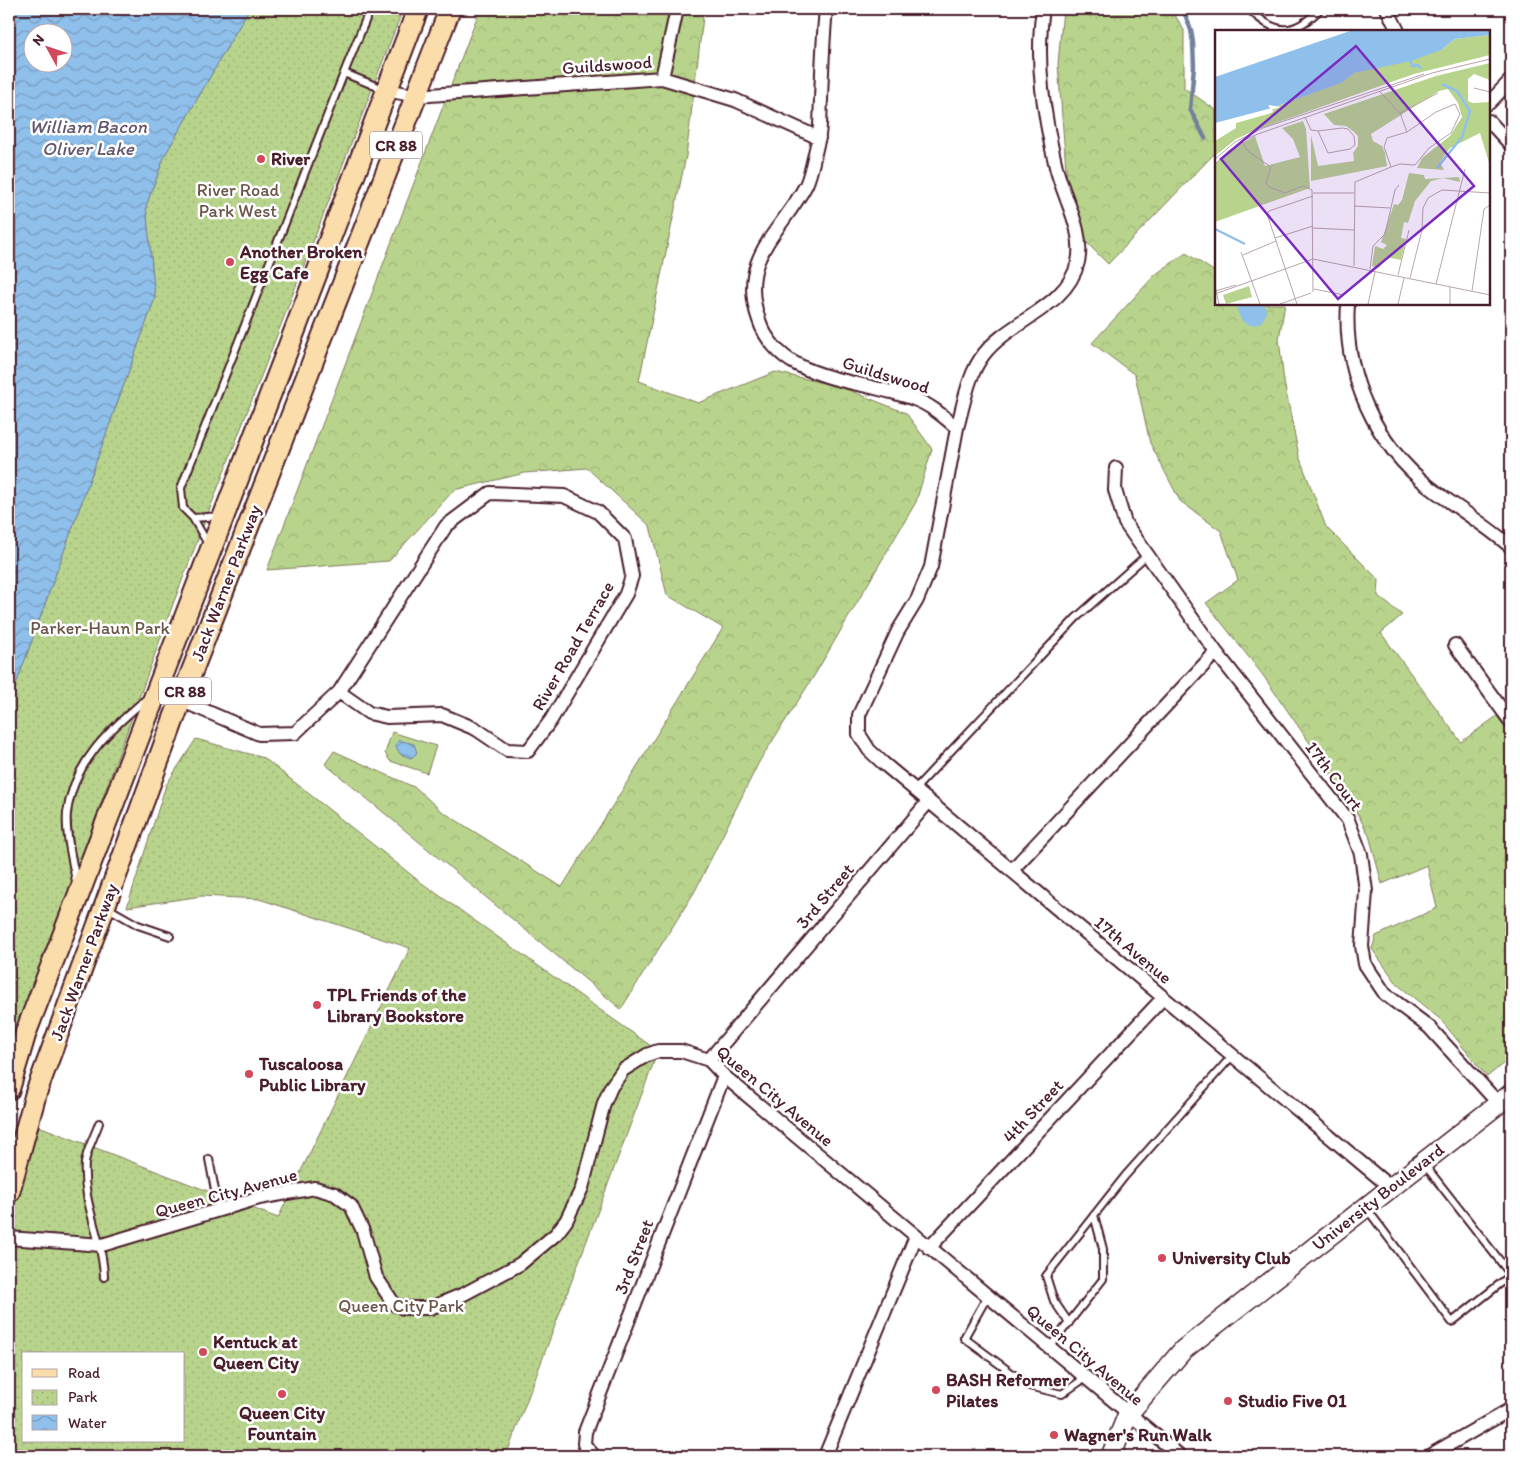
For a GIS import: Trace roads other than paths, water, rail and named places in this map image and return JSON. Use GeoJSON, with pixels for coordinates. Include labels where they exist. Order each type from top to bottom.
{"type":"FeatureCollection","features":[{"type":"Feature","properties":{"kind":"main road","name":"Jack Warner Parkway"},"geometry":{"type":"LineString","coordinates":[[9,1089],[26,1032],[78,894],[418,9]]}},
{"type":"Feature","properties":{"kind":"main road","name":"Jack Warner Parkway"},"geometry":{"type":"LineString","coordinates":[[9,1192],[36,1093],[180,702],[450,9]]}},
{"type":"Feature","properties":{"kind":"main road","name":"University Boulevard"},"geometry":{"type":"LineString","coordinates":[[1111,1456],[1128,1414],[1183,1350],[1365,1206],[1505,1099]]}},
{"type":"Feature","properties":{"kind":"street"},"geometry":{"type":"LineString","coordinates":[[662,78],[677,9]]}},
{"type":"Feature","properties":{"kind":"street","name":"Guildswood"},"geometry":{"type":"LineString","coordinates":[[826,9],[819,138],[806,184],[780,223],[752,274],[751,293],[761,326],[781,354],[797,365],[832,377],[915,399],[938,411],[957,428]]}},
{"type":"Feature","properties":{"kind":"street"},"geometry":{"type":"LineString","coordinates":[[957,428],[972,376],[984,354],[1002,336],[1055,299],[1070,280],[1078,262],[1077,236],[1056,168],[1040,80],[1043,9]]}},
{"type":"Feature","properties":{"kind":"street"},"geometry":{"type":"LineString","coordinates":[[1387,9],[1398,30]]}},
{"type":"Feature","properties":{"kind":"street","name":"Guildswood"},"geometry":{"type":"LineString","coordinates":[[387,90],[416,96],[662,78],[735,100],[819,138]]}},
{"type":"Feature","properties":{"kind":"street"},"geometry":{"type":"LineString","coordinates":[[1490,102],[1511,80]]}},
{"type":"Feature","properties":{"kind":"street"},"geometry":{"type":"LineString","coordinates":[[1490,122],[1511,145]]}},
{"type":"Feature","properties":{"kind":"street"},"geometry":{"type":"LineString","coordinates":[[1348,305],[1350,355],[1357,382],[1376,424],[1393,450],[1415,474],[1511,547]]}},
{"type":"Feature","properties":{"kind":"street","name":"17th Avenue"},"geometry":{"type":"LineString","coordinates":[[957,428],[931,567],[917,600],[898,631],[865,697],[859,715],[859,734],[869,750],[1390,1187]]}},
{"type":"Feature","properties":{"kind":"street","name":"17th Court"},"geometry":{"type":"LineString","coordinates":[[1116,468],[1115,490],[1125,523],[1216,652],[1348,820],[1361,854],[1366,890],[1362,946],[1365,964],[1385,994],[1429,1027],[1505,1099]]}},
{"type":"Feature","properties":{"kind":"street","name":"River Road Terrace"},"geometry":{"type":"LineString","coordinates":[[157,690],[180,702],[259,734],[295,733],[339,692],[446,526],[490,494],[564,496],[598,512],[625,539],[632,576],[626,594],[551,720],[528,751],[507,750],[476,729],[442,715],[387,717],[369,713],[339,692]]}},
{"type":"Feature","properties":{"kind":"street"},"geometry":{"type":"LineString","coordinates":[[1455,645],[1511,722]]}},
{"type":"Feature","properties":{"kind":"street"},"geometry":{"type":"LineString","coordinates":[[1012,870],[1216,652]]}},
{"type":"Feature","properties":{"kind":"street","name":"3rd Street"},"geometry":{"type":"LineString","coordinates":[[709,1060],[929,801]]}},
{"type":"Feature","properties":{"kind":"street","name":"4th Street"},"geometry":{"type":"LineString","coordinates":[[929,1248],[1163,998]]}},
{"type":"Feature","properties":{"kind":"street","name":"Queen City Avenue"},"geometry":{"type":"LineString","coordinates":[[9,1238],[99,1246],[289,1192],[315,1188],[335,1194],[351,1206],[363,1231],[376,1277],[394,1304],[403,1308],[430,1308],[464,1294],[520,1264],[543,1247],[561,1228],[582,1188],[604,1103],[611,1087],[623,1070],[638,1059],[658,1051],[681,1051],[709,1060],[724,1076],[1180,1456]]}},
{"type":"Feature","properties":{"kind":"street","name":"3rd Street"},"geometry":{"type":"LineString","coordinates":[[591,1454],[584,1444],[585,1432],[724,1076]]}},
{"type":"Feature","properties":{"kind":"street"},"geometry":{"type":"LineString","coordinates":[[826,1456],[916,1236]]}},
{"type":"Feature","properties":{"kind":"street"},"geometry":{"type":"LineString","coordinates":[[1429,1456],[1511,1409]]}},
{"type":"Feature","properties":{"kind":"lane"},"geometry":{"type":"LineString","coordinates":[[211,551],[192,518],[183,508],[181,488],[370,9]]}},
{"type":"Feature","properties":{"kind":"lane"},"geometry":{"type":"LineString","coordinates":[[1249,9],[1272,28],[1283,30]]}},
{"type":"Feature","properties":{"kind":"lane"},"geometry":{"type":"LineString","coordinates":[[1290,30],[1300,25],[1320,9]]}},
{"type":"Feature","properties":{"kind":"lane"},"geometry":{"type":"LineString","coordinates":[[344,73],[387,90]]}},
{"type":"Feature","properties":{"kind":"lane"},"geometry":{"type":"LineString","coordinates":[[192,518],[224,515]]}},
{"type":"Feature","properties":{"kind":"lane"},"geometry":{"type":"LineString","coordinates":[[915,789],[1076,618],[1148,554]]}},
{"type":"Feature","properties":{"kind":"lane"},"geometry":{"type":"LineString","coordinates":[[78,894],[67,814],[74,787],[88,755],[113,728],[157,690]]}},
{"type":"Feature","properties":{"kind":"lane"},"geometry":{"type":"LineString","coordinates":[[104,906],[138,925],[170,936]]}},
{"type":"Feature","properties":{"kind":"lane"},"geometry":{"type":"LineString","coordinates":[[1069,1323],[1054,1301],[1046,1276],[1125,1176],[1232,1056]]}},
{"type":"Feature","properties":{"kind":"lane"},"geometry":{"type":"LineString","coordinates":[[99,1123],[85,1162],[86,1188],[92,1223],[104,1263],[104,1277]]}},
{"type":"Feature","properties":{"kind":"lane"},"geometry":{"type":"LineString","coordinates":[[209,1159],[219,1211]]}},
{"type":"Feature","properties":{"kind":"lane"},"geometry":{"type":"LineString","coordinates":[[1365,1206],[1452,1322],[1511,1275],[1422,1162]]}},
{"type":"Feature","properties":{"kind":"lane"},"geometry":{"type":"LineString","coordinates":[[1049,1348],[1103,1279],[1103,1248],[1094,1215]]}},
{"type":"Feature","properties":{"kind":"lane"},"geometry":{"type":"LineString","coordinates":[[987,1297],[964,1338],[1029,1386],[1062,1394],[1085,1378]]}},
{"type":"Feature","properties":{"kind":"water","name":"William Bacon Oliver Lake"},"geometry":{"type":"Polygon","coordinates":[[[9,9],[249,9],[165,155],[146,206],[155,298],[9,704],[9,9]]]}},
{"type":"Feature","properties":{"kind":"water"},"geometry":{"type":"Polygon","coordinates":[[[399,740],[414,744],[417,753],[411,758],[400,754],[395,745],[399,740]]]}},
{"type":"Feature","properties":{"kind":"waterway"},"geometry":{"type":"LineString","coordinates":[[1183,9],[1191,30],[1193,43],[1194,67],[1190,109],[1205,138]]}},
{"type":"Feature","properties":{"kind":"waterway"},"geometry":{"type":"LineString","coordinates":[[1250,305],[1252,311]]}},
{"type":"Feature","properties":{"kind":"place","name":"River"},"geometry":{"type":"Point","coordinates":[261,159]}},
{"type":"Feature","properties":{"kind":"place","name":"Another Broken Egg Cafe"},"geometry":{"type":"Point","coordinates":[230,262]}},
{"type":"Feature","properties":{"kind":"place","name":"TPL Friends of the Library Bookstore"},"geometry":{"type":"Point","coordinates":[317,1005]}},
{"type":"Feature","properties":{"kind":"place","name":"Tuscaloosa Public Library"},"geometry":{"type":"Point","coordinates":[249,1074]}},
{"type":"Feature","properties":{"kind":"place","name":"University Club"},"geometry":{"type":"Point","coordinates":[1162,1258]}},
{"type":"Feature","properties":{"kind":"place","name":"Kentuck at Queen City"},"geometry":{"type":"Point","coordinates":[203,1352]}},
{"type":"Feature","properties":{"kind":"place","name":"BASH Reformer Pilates"},"geometry":{"type":"Point","coordinates":[936,1390]}},
{"type":"Feature","properties":{"kind":"place","name":"Queen City Fountain"},"geometry":{"type":"Point","coordinates":[282,1394]}},
{"type":"Feature","properties":{"kind":"place","name":"Studio Five 01"},"geometry":{"type":"Point","coordinates":[1228,1401]}},
{"type":"Feature","properties":{"kind":"place","name":"Wagner's Run Walk"},"geometry":{"type":"Point","coordinates":[1054,1435]}},
{"type":"Feature","properties":{"kind":"park label","name":"River Road Park West"},"geometry":{"type":"Point","coordinates":[238,200]}},
{"type":"Feature","properties":{"kind":"park label","name":"Parker-Haun Park"},"geometry":{"type":"Point","coordinates":[100,628]}},
{"type":"Feature","properties":{"kind":"park label","name":"Queen City Park"},"geometry":{"type":"Point","coordinates":[401,1306]}}]}
